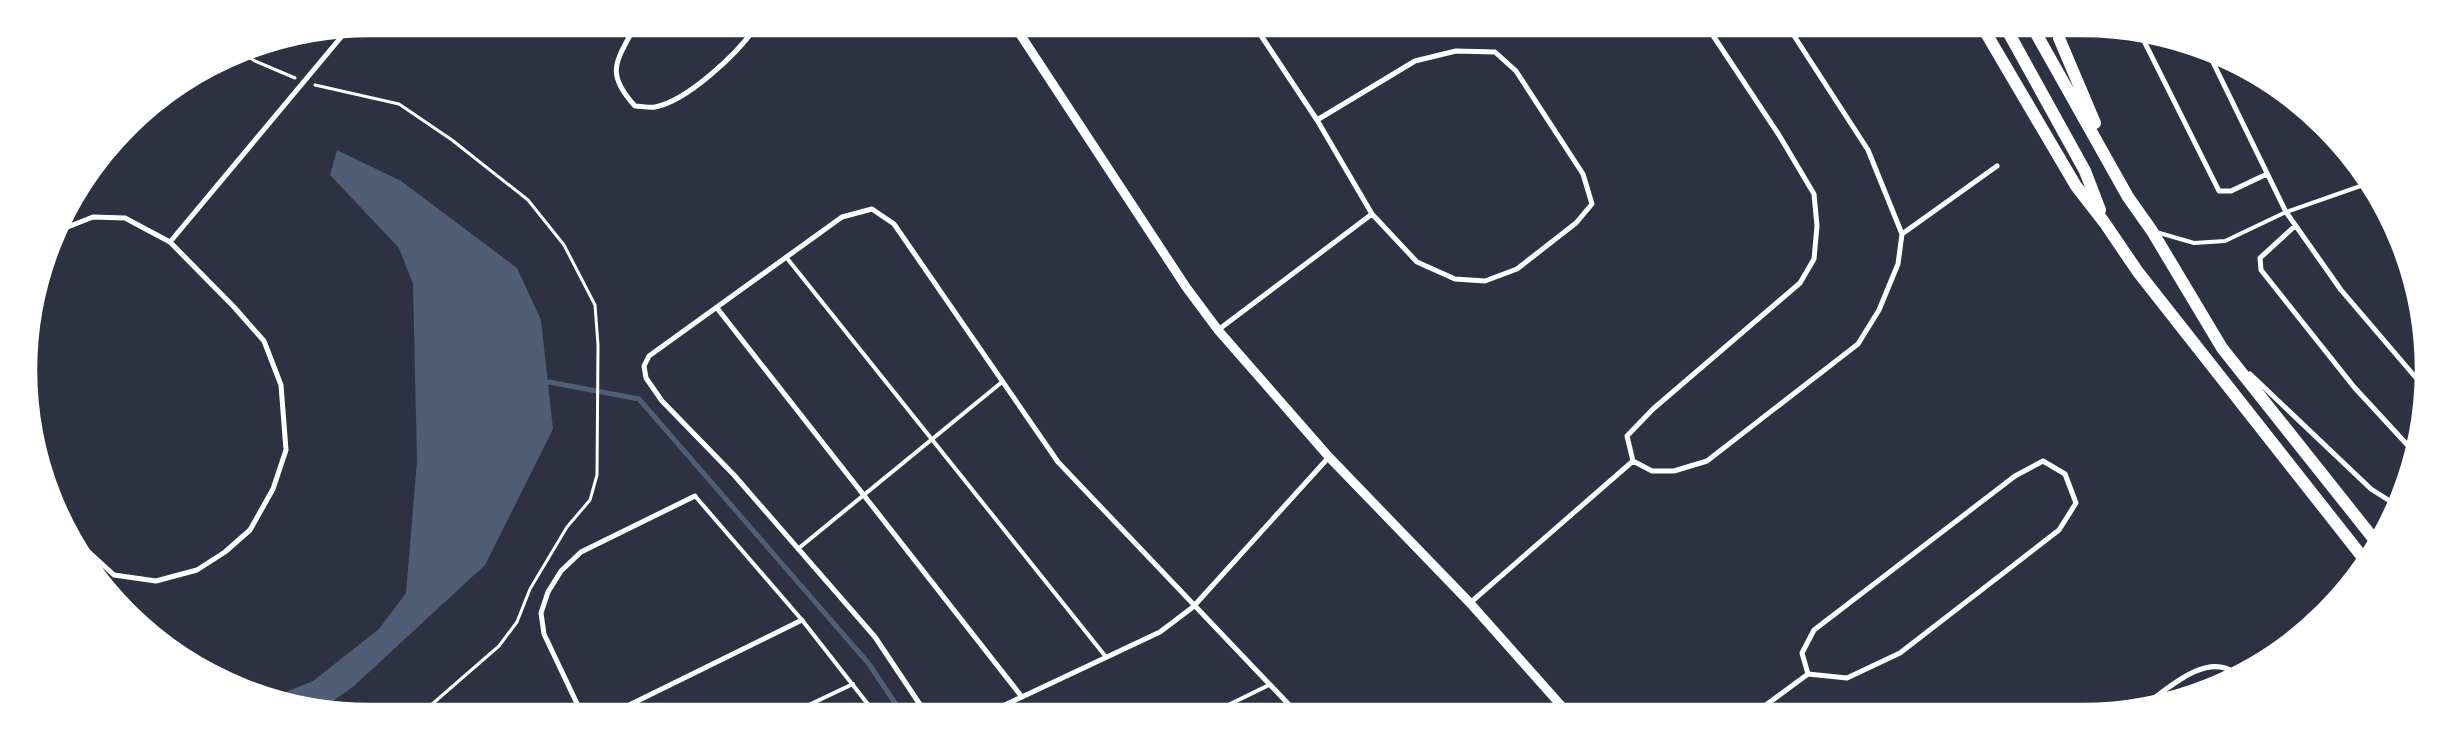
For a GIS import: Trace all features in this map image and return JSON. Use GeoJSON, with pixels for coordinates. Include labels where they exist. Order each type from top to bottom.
{"type":"FeatureCollection","features":[{"type":"Feature","properties":{"kind":"main road"},"geometry":{"type":"LineString","coordinates":[[1988,36],[2076,186],[2104,222],[2138,272],[2360,554]]}},
{"type":"Feature","properties":{"kind":"main road"},"geometry":{"type":"LineString","coordinates":[[2010,36],[2085,171],[2104,222]]}},
{"type":"Feature","properties":{"kind":"main road"},"geometry":{"type":"LineString","coordinates":[[2037,36],[2128,197],[2152,231],[2222,348],[2371,536]]}},
{"type":"Feature","properties":{"kind":"main road"},"geometry":{"type":"LineString","coordinates":[[2059,36],[2080,89],[2128,197]]}},
{"type":"Feature","properties":{"kind":"street"},"geometry":{"type":"LineString","coordinates":[[630,36],[616,64],[621,90],[635,106],[655,107],[695,88],[749,36]]}},
{"type":"Feature","properties":{"kind":"street"},"geometry":{"type":"LineString","coordinates":[[1021,36],[1186,287],[1218,330],[1329,457],[1470,604],[1561,704]]}},
{"type":"Feature","properties":{"kind":"street"},"geometry":{"type":"LineString","coordinates":[[1261,36],[1317,120],[1372,214],[1417,262],[1455,279],[1485,281],[1517,269],[1576,223],[1592,204],[1584,174],[1516,71],[1495,52],[1456,51],[1415,61],[1317,120]]}},
{"type":"Feature","properties":{"kind":"street"},"geometry":{"type":"LineString","coordinates":[[1713,36],[1779,135],[1814,194],[1817,226],[1814,259],[1800,283],[1653,408],[1627,436],[1633,461],[1652,471],[1674,471],[1707,461],[1858,344],[1879,310],[1898,264],[1902,234],[1868,150],[1794,36]]}},
{"type":"Feature","properties":{"kind":"street"},"geometry":{"type":"LineString","coordinates":[[170,242],[341,38]]}},
{"type":"Feature","properties":{"kind":"street"},"geometry":{"type":"LineString","coordinates":[[2145,43],[2219,191],[2231,191],[2267,174]]}},
{"type":"Feature","properties":{"kind":"street"},"geometry":{"type":"LineString","coordinates":[[2214,64],[2286,212],[2295,226],[2341,290],[2416,377]]}},
{"type":"Feature","properties":{"kind":"street"},"geometry":{"type":"LineString","coordinates":[[1902,234],[1997,166]]}},
{"type":"Feature","properties":{"kind":"street"},"geometry":{"type":"LineString","coordinates":[[920,704],[875,637],[799,548],[708,447],[662,401],[646,378],[644,366],[650,356],[842,217],[872,209],[894,224],[1058,462],[1288,704]]}},
{"type":"Feature","properties":{"kind":"street"},"geometry":{"type":"LineString","coordinates":[[1218,330],[1372,214]]}},
{"type":"Feature","properties":{"kind":"street"},"geometry":{"type":"LineString","coordinates":[[69,226],[93,217],[125,218],[170,242],[234,306],[264,342],[281,385],[286,450],[273,489],[250,530],[225,552],[197,570],[156,580],[114,575],[92,555]]}},
{"type":"Feature","properties":{"kind":"street"},"geometry":{"type":"LineString","coordinates":[[2295,226],[2260,258],[2261,270],[2354,387],[2407,444]]}},
{"type":"Feature","properties":{"kind":"street"},"geometry":{"type":"LineString","coordinates":[[717,308],[1022,697]]}},
{"type":"Feature","properties":{"kind":"street"},"geometry":{"type":"LineString","coordinates":[[2222,348],[2371,489],[2389,500]]}},
{"type":"Feature","properties":{"kind":"street"},"geometry":{"type":"LineString","coordinates":[[1008,704],[1160,632],[1194,607],[1329,457]]}},
{"type":"Feature","properties":{"kind":"street"},"geometry":{"type":"LineString","coordinates":[[1470,604],[1633,461]]}},
{"type":"Feature","properties":{"kind":"street"},"geometry":{"type":"LineString","coordinates":[[1767,704],[1808,674],[1847,678],[1900,653],[2059,530],[2076,503],[2065,474],[2043,461],[2015,476],[1814,630],[1802,653],[1808,674]]}},
{"type":"Feature","properties":{"kind":"street"},"geometry":{"type":"LineString","coordinates":[[577,704],[544,634],[541,613],[548,592],[561,571],[581,552],[695,496]]}},
{"type":"Feature","properties":{"kind":"street"},"geometry":{"type":"LineString","coordinates":[[631,704],[802,620]]}},
{"type":"Feature","properties":{"kind":"street"},"geometry":{"type":"LineString","coordinates":[[2160,694],[2184,677],[2205,667],[2226,666],[2230,669]]}},
{"type":"Feature","properties":{"kind":"lane"},"geometry":{"type":"LineString","coordinates":[[2152,231],[2194,243],[2225,241],[2286,212],[2361,186]]}},
{"type":"Feature","properties":{"kind":"lane"},"geometry":{"type":"LineString","coordinates":[[786,257],[1106,658]]}},
{"type":"Feature","properties":{"kind":"lane"},"geometry":{"type":"LineString","coordinates":[[799,548],[1002,382]]}},
{"type":"Feature","properties":{"kind":"lane"},"geometry":{"type":"LineString","coordinates":[[695,496],[802,620],[868,704]]}},
{"type":"Feature","properties":{"kind":"lane"},"geometry":{"type":"LineString","coordinates":[[811,704],[853,684]]}},
{"type":"Feature","properties":{"kind":"lane"},"geometry":{"type":"LineString","coordinates":[[1230,704],[1269,685]]}},
{"type":"Feature","properties":{"kind":"path"},"geometry":{"type":"LineString","coordinates":[[251,59],[304,82],[399,104],[452,140],[528,200],[564,245],[595,305],[597,474],[590,500],[566,527],[530,590],[517,622],[499,646],[432,704]]}},
{"type":"Feature","properties":{"kind":"water"},"geometry":{"type":"Polygon","coordinates":[[[337,150],[401,181],[517,268],[541,320],[553,429],[485,565],[354,686],[332,702],[285,692],[313,681],[379,629],[406,593],[417,461],[413,284],[399,248],[330,175],[337,150]]]}},
{"type":"Feature","properties":{"kind":"waterway"},"geometry":{"type":"LineString","coordinates":[[549,382],[639,399],[869,664],[896,704]]}}]}
